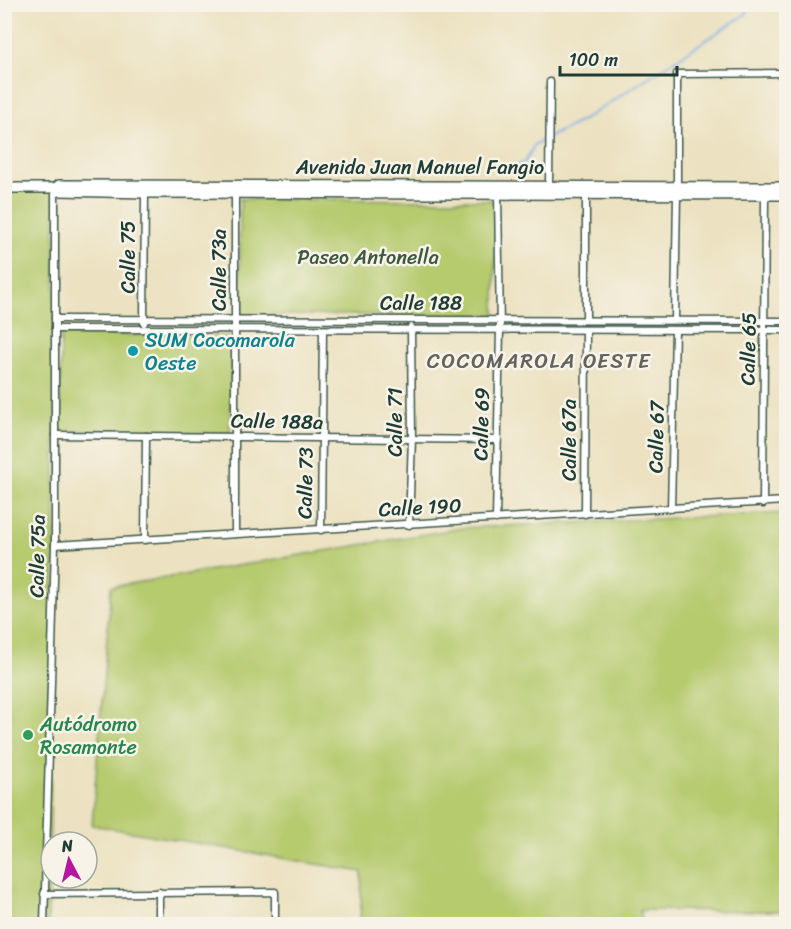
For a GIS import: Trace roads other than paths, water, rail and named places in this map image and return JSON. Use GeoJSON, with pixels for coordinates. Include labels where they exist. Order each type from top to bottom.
{"type":"FeatureCollection","features":[{"type":"Feature","properties":{"kind":"main road","name":"Avenida Juan Manuel Fangio"},"geometry":{"type":"LineString","coordinates":[[4,188],[55,188],[59,185],[145,189],[498,190],[586,194],[786,187]]}},
{"type":"Feature","properties":{"kind":"main road","name":"Avenida Juan Manuel Fangio"},"geometry":{"type":"LineString","coordinates":[[498,190],[549,185],[786,195]]}},
{"type":"Feature","properties":{"kind":"street"},"geometry":{"type":"LineString","coordinates":[[675,320],[677,74],[786,73]]}},
{"type":"Feature","properties":{"kind":"street"},"geometry":{"type":"LineString","coordinates":[[549,185],[550,82]]}},
{"type":"Feature","properties":{"kind":"street","name":"Calle 75a"},"geometry":{"type":"LineString","coordinates":[[44,924],[55,545],[55,188]]}},
{"type":"Feature","properties":{"kind":"street","name":"Calle 75"},"geometry":{"type":"LineString","coordinates":[[144,329],[145,189]]}},
{"type":"Feature","properties":{"kind":"street","name":"Calle 73a"},"geometry":{"type":"LineString","coordinates":[[235,189],[235,534]]}},
{"type":"Feature","properties":{"kind":"street","name":"Calle 69"},"geometry":{"type":"LineString","coordinates":[[496,519],[500,330],[498,190]]}},
{"type":"Feature","properties":{"kind":"street"},"geometry":{"type":"LineString","coordinates":[[586,194],[586,320]]}},
{"type":"Feature","properties":{"kind":"street","name":"Calle 65"},"geometry":{"type":"LineString","coordinates":[[763,504],[765,195]]}},
{"type":"Feature","properties":{"kind":"street","name":"Calle 188"},"geometry":{"type":"LineString","coordinates":[[55,319],[786,321]]}},
{"type":"Feature","properties":{"kind":"street","name":"Calle 71"},"geometry":{"type":"LineString","coordinates":[[409,525],[412,320]]}},
{"type":"Feature","properties":{"kind":"street","name":"Calle 188"},"geometry":{"type":"LineString","coordinates":[[55,329],[786,330]]}},
{"type":"Feature","properties":{"kind":"street","name":"Calle 73"},"geometry":{"type":"LineString","coordinates":[[321,530],[323,330]]}},
{"type":"Feature","properties":{"kind":"street","name":"Calle 67a"},"geometry":{"type":"LineString","coordinates":[[585,514],[586,330]]}},
{"type":"Feature","properties":{"kind":"street","name":"Calle 67"},"geometry":{"type":"LineString","coordinates":[[671,509],[675,330]]}},
{"type":"Feature","properties":{"kind":"street","name":"Calle 188a"},"geometry":{"type":"LineString","coordinates":[[55,435],[498,440]]}},
{"type":"Feature","properties":{"kind":"street"},"geometry":{"type":"LineString","coordinates":[[145,540],[146,436]]}},
{"type":"Feature","properties":{"kind":"street","name":"Calle 190"},"geometry":{"type":"LineString","coordinates":[[55,545],[786,501]]}},
{"type":"Feature","properties":{"kind":"street"},"geometry":{"type":"LineString","coordinates":[[159,892],[159,924]]}},
{"type":"Feature","properties":{"kind":"street"},"geometry":{"type":"LineString","coordinates":[[44,894],[275,892],[275,924]]}},
{"type":"Feature","properties":{"kind":"waterway"},"geometry":{"type":"LineString","coordinates":[[502,173],[525,162],[535,144],[583,120],[746,14],[751,4]]}},
{"type":"Feature","properties":{"kind":"place","name":"SUM Cocomarola Oeste"},"geometry":{"type":"Point","coordinates":[133,351]}},
{"type":"Feature","properties":{"kind":"place","name":"Autódromo Rosamonte"},"geometry":{"type":"Point","coordinates":[28,735]}},
{"type":"Feature","properties":{"kind":"district","name":"COCOMAROLA OESTE"},"geometry":{"type":"Point","coordinates":[539,361]}},
{"type":"Feature","properties":{"kind":"park label","name":"Paseo Antonella"},"geometry":{"type":"Point","coordinates":[368,257]}}]}
